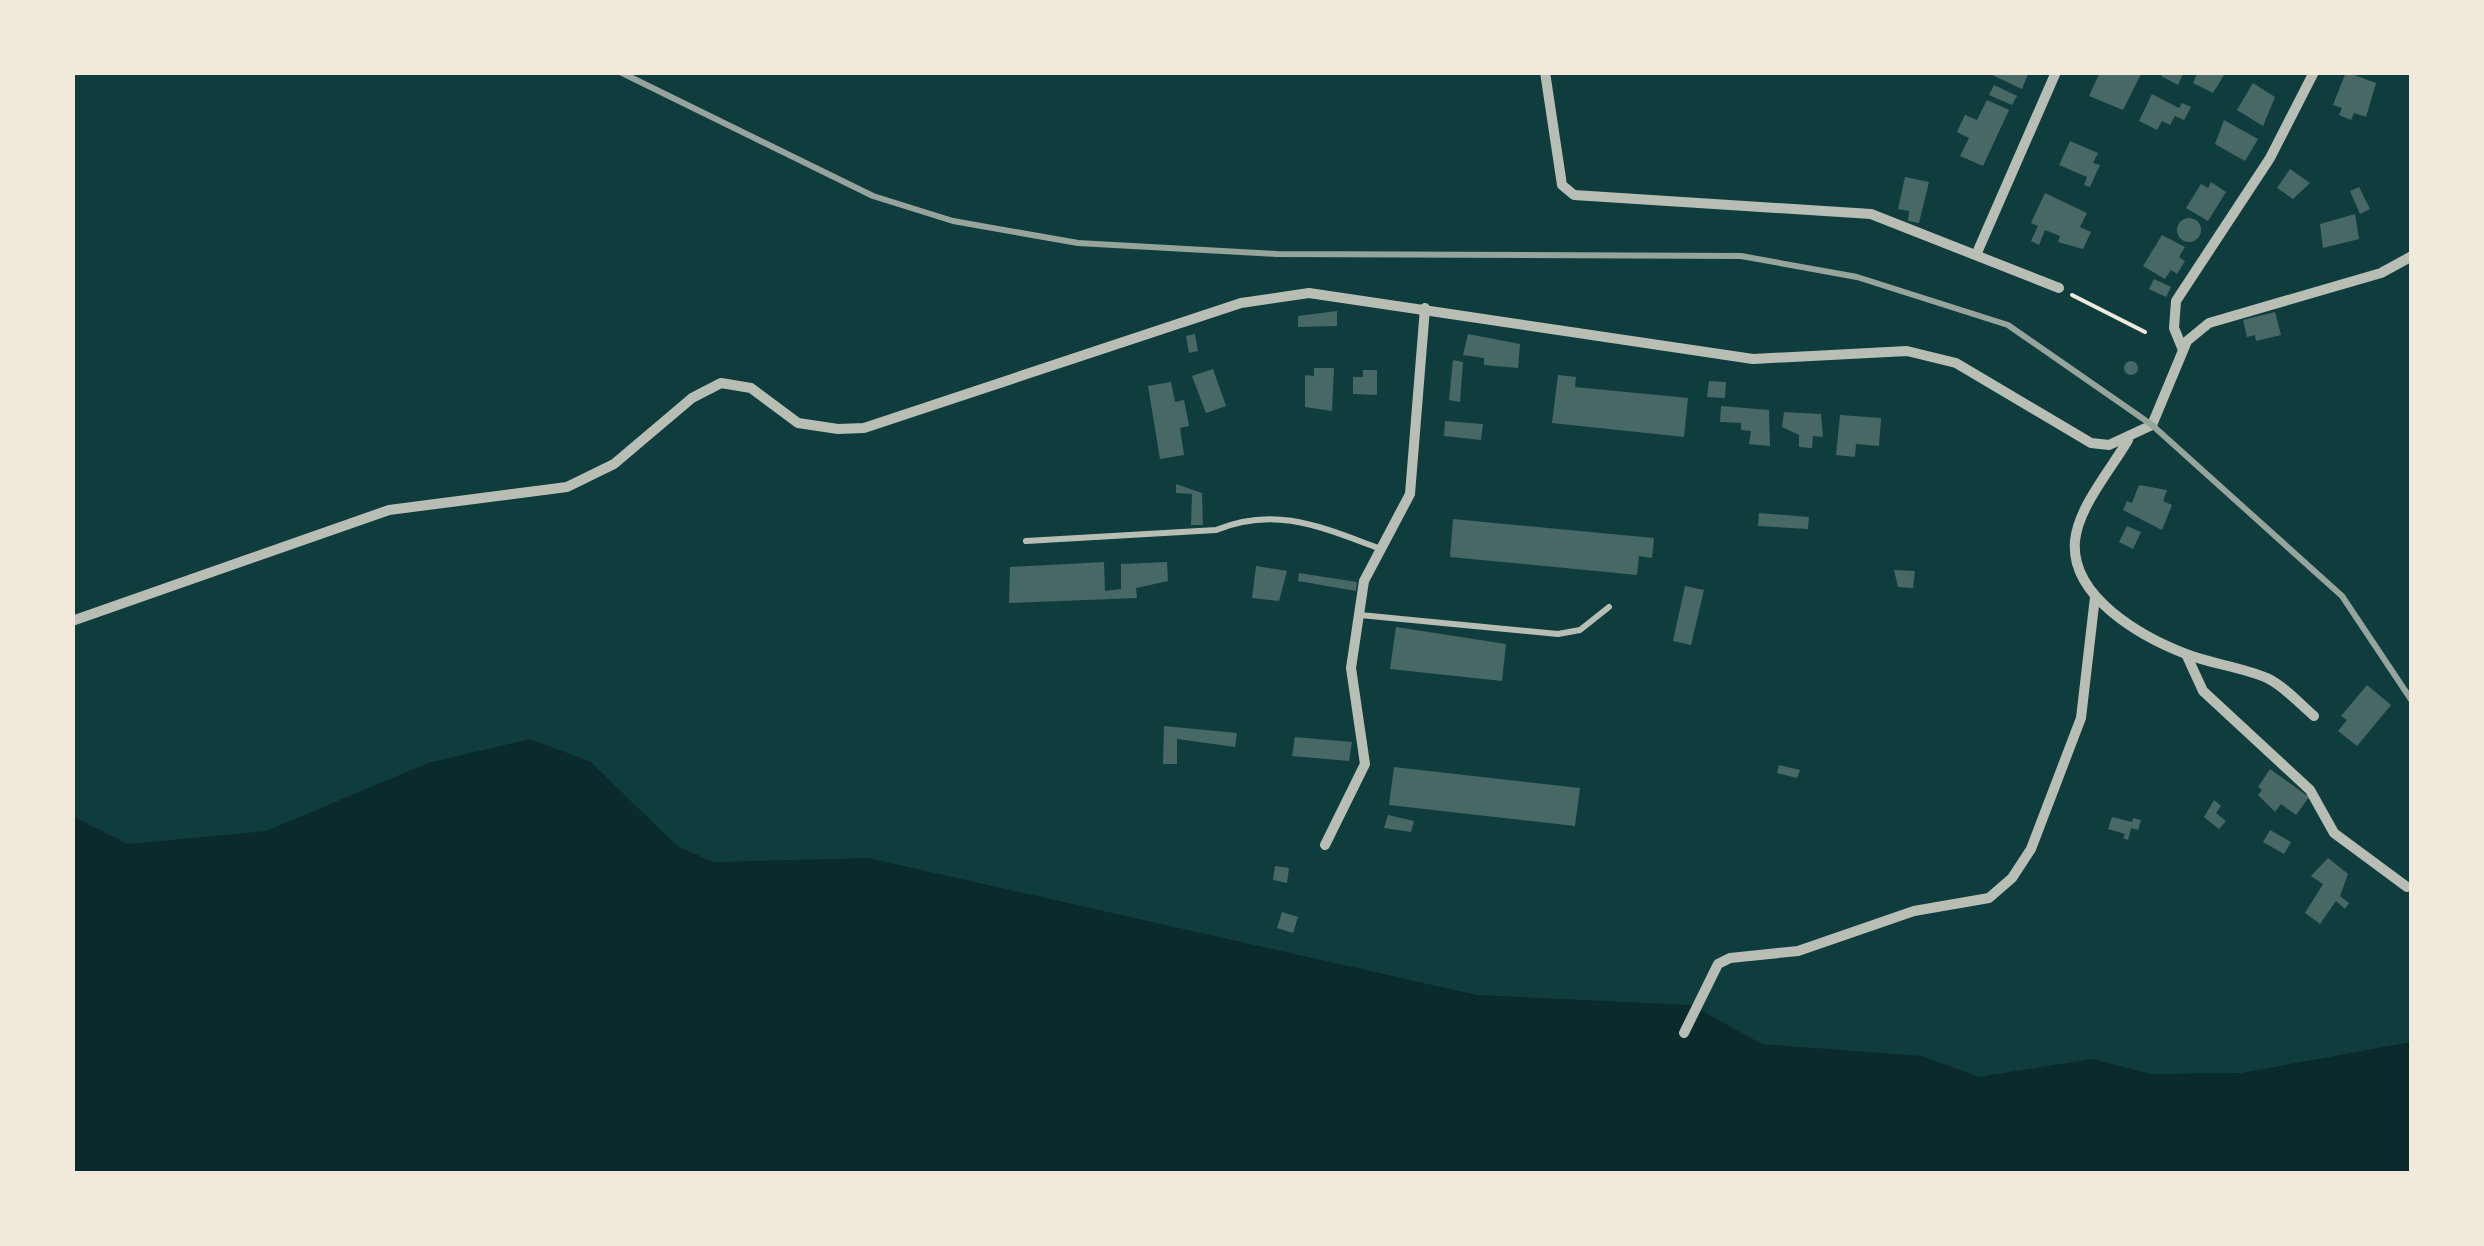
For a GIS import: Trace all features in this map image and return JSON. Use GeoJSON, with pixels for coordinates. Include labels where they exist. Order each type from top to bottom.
{"type":"FeatureCollection","features":[{"type":"Feature","properties":{"kind":"street"},"geometry":{"type":"LineString","coordinates":[[1545,72],[1562,185],[1574,194],[1871,214],[2059,288]]}},
{"type":"Feature","properties":{"kind":"street"},"geometry":{"type":"LineString","coordinates":[[1976,255],[2056,72]]}},
{"type":"Feature","properties":{"kind":"street"},"geometry":{"type":"LineString","coordinates":[[2182,350],[2174,328],[2176,302],[2279,144],[2314,72]]}},
{"type":"Feature","properties":{"kind":"street"},"geometry":{"type":"LineString","coordinates":[[72,620],[146,598],[342,523],[389,510],[566,487],[614,464],[692,398],[721,383],[751,388],[798,422],[838,430],[864,428],[1257,300],[1310,294],[1753,359],[1906,352],[1956,363],[2091,443],[2109,445],[2152,425],[2182,350],[2196,332],[2226,315],[2331,289],[2381,273],[2412,256]]}},
{"type":"Feature","properties":{"kind":"street"},"geometry":{"type":"LineString","coordinates":[[1325,845],[1365,764],[1352,668],[1364,581],[1410,494],[1425,308]]}},
{"type":"Feature","properties":{"kind":"street"},"geometry":{"type":"LineString","coordinates":[[2129,439],[2085,514],[2075,540],[2078,564],[2096,597],[2147,635],[2186,654],[2269,678],[2314,716]]}},
{"type":"Feature","properties":{"kind":"street"},"geometry":{"type":"LineString","coordinates":[[1684,1033],[1718,964],[1730,958],[1798,951],[1914,911],[1989,898],[2012,878],[2031,848],[2082,718],[2096,597]]}},
{"type":"Feature","properties":{"kind":"street"},"geometry":{"type":"LineString","coordinates":[[2186,654],[2203,691],[2310,790],[2334,833],[2407,887]]}},
{"type":"Feature","properties":{"kind":"lane"},"geometry":{"type":"LineString","coordinates":[[1026,542],[1216,530],[1238,521],[1276,517],[1380,549]]}},
{"type":"Feature","properties":{"kind":"lane"},"geometry":{"type":"LineString","coordinates":[[1359,615],[1558,634],[1580,630],[1609,607]]}},
{"type":"Feature","properties":{"kind":"path"},"geometry":{"type":"LineString","coordinates":[[2059,288],[2145,332]]}},
{"type":"Feature","properties":{"kind":"water"},"geometry":{"type":"Polygon","coordinates":[[[530,739],[591,762],[677,846],[713,862],[868,858],[1477,995],[1691,1005],[1762,1044],[1922,1056],[1979,1077],[2092,1059],[2151,1074],[2241,1073],[2411,1042],[2411,1173],[73,1173],[72,816],[128,844],[266,831],[428,763],[530,739]]]}},
{"type":"Feature","properties":{"kind":"building"},"geometry":{"type":"Polygon","coordinates":[[[1986,72],[2029,72],[2022,89],[1986,72]]]}},
{"type":"Feature","properties":{"kind":"building"},"geometry":{"type":"Polygon","coordinates":[[[2100,72],[2142,72],[2123,110],[2089,96],[2100,72]]]}},
{"type":"Feature","properties":{"kind":"building"},"geometry":{"type":"Polygon","coordinates":[[[2163,72],[2184,72],[2178,85],[2161,76],[2163,72]]]}},
{"type":"Feature","properties":{"kind":"building"},"geometry":{"type":"Polygon","coordinates":[[[2198,72],[2224,75],[2213,93],[2193,83],[2198,72]]]}},
{"type":"Feature","properties":{"kind":"building"},"geometry":{"type":"Polygon","coordinates":[[[2346,72],[2376,83],[2366,117],[2354,113],[2351,120],[2339,115],[2342,108],[2333,105],[2346,72]]]}},
{"type":"Feature","properties":{"kind":"building"},"geometry":{"type":"Polygon","coordinates":[[[2253,83],[2275,97],[2263,126],[2237,110],[2253,83]]]}},
{"type":"Feature","properties":{"kind":"building"},"geometry":{"type":"Polygon","coordinates":[[[1994,85],[2017,96],[2012,105],[1989,95],[1994,85]]]}},
{"type":"Feature","properties":{"kind":"building"},"geometry":{"type":"Polygon","coordinates":[[[2152,94],[2179,108],[2182,103],[2191,107],[2184,120],[2175,116],[2170,125],[2162,121],[2157,130],[2139,121],[2152,94]]]}},
{"type":"Feature","properties":{"kind":"building"},"geometry":{"type":"Polygon","coordinates":[[[1987,100],[2009,110],[1983,166],[1960,156],[1969,138],[1957,132],[1965,115],[1977,120],[1987,100]]]}},
{"type":"Feature","properties":{"kind":"building"},"geometry":{"type":"Polygon","coordinates":[[[2224,120],[2258,139],[2245,161],[2215,144],[2224,120]]]}},
{"type":"Feature","properties":{"kind":"building"},"geometry":{"type":"Polygon","coordinates":[[[2070,141],[2098,153],[2093,163],[2100,165],[2090,187],[2084,185],[2087,177],[2059,165],[2070,141]]]}},
{"type":"Feature","properties":{"kind":"building"},"geometry":{"type":"Polygon","coordinates":[[[2290,169],[2310,183],[2293,199],[2277,188],[2290,169]]]}},
{"type":"Feature","properties":{"kind":"building"},"geometry":{"type":"Polygon","coordinates":[[[1905,177],[1929,182],[1919,223],[1908,221],[1909,211],[1898,209],[1905,177]]]}},
{"type":"Feature","properties":{"kind":"building"},"geometry":{"type":"Polygon","coordinates":[[[2211,182],[2226,192],[2208,221],[2186,208],[2201,184],[2208,188],[2211,182]]]}},
{"type":"Feature","properties":{"kind":"building"},"geometry":{"type":"Polygon","coordinates":[[[2359,187],[2370,209],[2360,214],[2350,191],[2359,187]]]}},
{"type":"Feature","properties":{"kind":"building"},"geometry":{"type":"Polygon","coordinates":[[[2045,193],[2087,213],[2080,227],[2091,232],[2083,249],[2058,242],[2060,236],[2045,230],[2039,245],[2031,241],[2038,226],[2031,223],[2045,193]]]}},
{"type":"Feature","properties":{"kind":"building"},"geometry":{"type":"Polygon","coordinates":[[[2355,214],[2359,239],[2323,248],[2320,224],[2355,214]]]}},
{"type":"Feature","properties":{"kind":"building"},"geometry":{"type":"Polygon","coordinates":[[[2189,218],[2201,230],[2189,242],[2177,230],[2189,218]]]}},
{"type":"Feature","properties":{"kind":"building"},"geometry":{"type":"Polygon","coordinates":[[[2162,235],[2185,247],[2179,257],[2185,261],[2177,274],[2171,270],[2165,279],[2143,266],[2162,235]]]}},
{"type":"Feature","properties":{"kind":"building"},"geometry":{"type":"Polygon","coordinates":[[[2154,279],[2171,287],[2166,297],[2149,289],[2154,279]]]}},
{"type":"Feature","properties":{"kind":"building"},"geometry":{"type":"Polygon","coordinates":[[[1337,311],[1337,326],[1298,327],[1298,316],[1337,311]]]}},
{"type":"Feature","properties":{"kind":"building"},"geometry":{"type":"Polygon","coordinates":[[[2275,312],[2281,335],[2256,341],[2255,335],[2247,337],[2243,320],[2275,312]]]}},
{"type":"Feature","properties":{"kind":"building"},"geometry":{"type":"Polygon","coordinates":[[[1195,334],[1198,351],[1189,353],[1186,336],[1195,334]]]}},
{"type":"Feature","properties":{"kind":"building"},"geometry":{"type":"Polygon","coordinates":[[[1468,334],[1520,344],[1518,368],[1484,365],[1484,358],[1463,355],[1468,334]]]}},
{"type":"Feature","properties":{"kind":"building"},"geometry":{"type":"Polygon","coordinates":[[[1453,360],[1463,362],[1460,402],[1449,400],[1453,360]]]}},
{"type":"Feature","properties":{"kind":"building"},"geometry":{"type":"Polygon","coordinates":[[[2131,361],[2138,368],[2131,375],[2124,368],[2131,361]]]}},
{"type":"Feature","properties":{"kind":"building"},"geometry":{"type":"Polygon","coordinates":[[[1314,368],[1334,368],[1332,411],[1305,407],[1305,375],[1314,376],[1314,368]]]}},
{"type":"Feature","properties":{"kind":"building"},"geometry":{"type":"Polygon","coordinates":[[[1213,369],[1226,406],[1206,413],[1192,376],[1213,369]]]}},
{"type":"Feature","properties":{"kind":"building"},"geometry":{"type":"Polygon","coordinates":[[[1363,370],[1377,370],[1377,395],[1353,394],[1353,377],[1363,377],[1363,370]]]}},
{"type":"Feature","properties":{"kind":"building"},"geometry":{"type":"Polygon","coordinates":[[[1558,375],[1576,377],[1575,387],[1688,398],[1684,437],[1552,423],[1558,375]]]}},
{"type":"Feature","properties":{"kind":"building"},"geometry":{"type":"Polygon","coordinates":[[[1709,381],[1726,382],[1725,398],[1707,397],[1709,381]]]}},
{"type":"Feature","properties":{"kind":"building"},"geometry":{"type":"Polygon","coordinates":[[[1171,382],[1175,402],[1184,400],[1189,426],[1180,428],[1184,455],[1160,459],[1148,386],[1171,382]]]}},
{"type":"Feature","properties":{"kind":"building"},"geometry":{"type":"Polygon","coordinates":[[[1721,406],[1769,410],[1770,446],[1749,444],[1751,431],[1741,430],[1741,423],[1720,422],[1721,406]]]}},
{"type":"Feature","properties":{"kind":"building"},"geometry":{"type":"Polygon","coordinates":[[[1784,412],[1821,414],[1823,437],[1813,436],[1812,448],[1799,447],[1799,435],[1782,427],[1784,412]]]}},
{"type":"Feature","properties":{"kind":"building"},"geometry":{"type":"Polygon","coordinates":[[[1840,415],[1881,418],[1879,446],[1856,444],[1855,457],[1836,455],[1840,415]]]}},
{"type":"Feature","properties":{"kind":"building"},"geometry":{"type":"Polygon","coordinates":[[[1445,421],[1483,424],[1481,440],[1444,436],[1445,421]]]}},
{"type":"Feature","properties":{"kind":"building"},"geometry":{"type":"Polygon","coordinates":[[[1176,484],[1202,493],[1203,525],[1191,525],[1192,494],[1176,493],[1176,484]]]}},
{"type":"Feature","properties":{"kind":"building"},"geometry":{"type":"Polygon","coordinates":[[[2139,485],[2167,490],[2163,501],[2172,505],[2162,530],[2123,510],[2127,501],[2132,503],[2139,485]]]}},
{"type":"Feature","properties":{"kind":"building"},"geometry":{"type":"Polygon","coordinates":[[[1759,513],[1809,517],[1808,529],[1758,526],[1759,513]]]}},
{"type":"Feature","properties":{"kind":"building"},"geometry":{"type":"Polygon","coordinates":[[[1453,519],[1654,538],[1652,558],[1639,556],[1637,575],[1450,557],[1453,519]]]}},
{"type":"Feature","properties":{"kind":"building"},"geometry":{"type":"Polygon","coordinates":[[[2127,526],[2141,532],[2133,549],[2119,542],[2127,526]]]}},
{"type":"Feature","properties":{"kind":"building"},"geometry":{"type":"Polygon","coordinates":[[[1104,562],[1105,591],[1121,589],[1121,564],[1167,562],[1168,581],[1136,588],[1137,598],[1009,603],[1010,567],[1104,562]]]}},
{"type":"Feature","properties":{"kind":"building"},"geometry":{"type":"Polygon","coordinates":[[[1256,566],[1287,571],[1279,601],[1252,598],[1256,566]]]}},
{"type":"Feature","properties":{"kind":"building"},"geometry":{"type":"Polygon","coordinates":[[[1894,570],[1915,571],[1913,588],[1898,587],[1894,570]]]}},
{"type":"Feature","properties":{"kind":"building"},"geometry":{"type":"Polygon","coordinates":[[[1299,573],[1357,582],[1356,591],[1298,581],[1299,573]]]}},
{"type":"Feature","properties":{"kind":"building"},"geometry":{"type":"Polygon","coordinates":[[[1685,586],[1704,590],[1691,645],[1673,641],[1685,586]]]}},
{"type":"Feature","properties":{"kind":"building"},"geometry":{"type":"Polygon","coordinates":[[[1396,627],[1506,644],[1502,681],[1390,669],[1396,627]]]}},
{"type":"Feature","properties":{"kind":"building"},"geometry":{"type":"Polygon","coordinates":[[[2367,685],[2391,705],[2357,746],[2338,731],[2347,720],[2341,716],[2367,685]]]}},
{"type":"Feature","properties":{"kind":"building"},"geometry":{"type":"Polygon","coordinates":[[[1164,726],[1237,733],[1235,747],[1177,739],[1177,764],[1163,764],[1164,726]]]}},
{"type":"Feature","properties":{"kind":"building"},"geometry":{"type":"Polygon","coordinates":[[[1295,737],[1352,742],[1349,761],[1292,756],[1295,737]]]}},
{"type":"Feature","properties":{"kind":"building"},"geometry":{"type":"Polygon","coordinates":[[[1779,765],[1800,770],[1797,778],[1777,773],[1779,765]]]}},
{"type":"Feature","properties":{"kind":"building"},"geometry":{"type":"Polygon","coordinates":[[[1394,767],[1580,788],[1575,826],[1389,805],[1394,767]]]}},
{"type":"Feature","properties":{"kind":"building"},"geometry":{"type":"Polygon","coordinates":[[[2270,769],[2309,797],[2296,815],[2281,804],[2275,812],[2258,795],[2262,790],[2258,787],[2270,769]]]}},
{"type":"Feature","properties":{"kind":"building"},"geometry":{"type":"Polygon","coordinates":[[[2214,800],[2221,806],[2216,813],[2226,821],[2219,829],[2204,817],[2214,800]]]}},
{"type":"Feature","properties":{"kind":"building"},"geometry":{"type":"Polygon","coordinates":[[[1388,815],[1414,821],[1411,832],[1384,828],[1388,815]]]}},
{"type":"Feature","properties":{"kind":"building"},"geometry":{"type":"Polygon","coordinates":[[[2112,817],[2141,820],[2138,830],[2131,828],[2128,840],[2123,838],[2125,834],[2108,829],[2112,817]]]}},
{"type":"Feature","properties":{"kind":"building"},"geometry":{"type":"Polygon","coordinates":[[[2270,830],[2291,842],[2284,854],[2263,842],[2270,830]]]}},
{"type":"Feature","properties":{"kind":"building"},"geometry":{"type":"Polygon","coordinates":[[[2328,858],[2348,874],[2340,896],[2349,903],[2345,909],[2336,901],[2320,924],[2305,913],[2323,884],[2311,876],[2328,858]]]}},
{"type":"Feature","properties":{"kind":"building"},"geometry":{"type":"Polygon","coordinates":[[[1275,866],[1289,868],[1287,883],[1273,880],[1275,866]]]}},
{"type":"Feature","properties":{"kind":"building"},"geometry":{"type":"Polygon","coordinates":[[[1282,912],[1298,917],[1293,933],[1277,928],[1282,912]]]}},
{"type":"Feature","properties":{"kind":"railway"},"geometry":{"type":"LineString","coordinates":[[620,72],[873,196],[953,221],[1078,243],[1277,254],[1741,256],[1857,277],[2008,325],[2152,425],[2342,596],[2412,701]]}}]}
